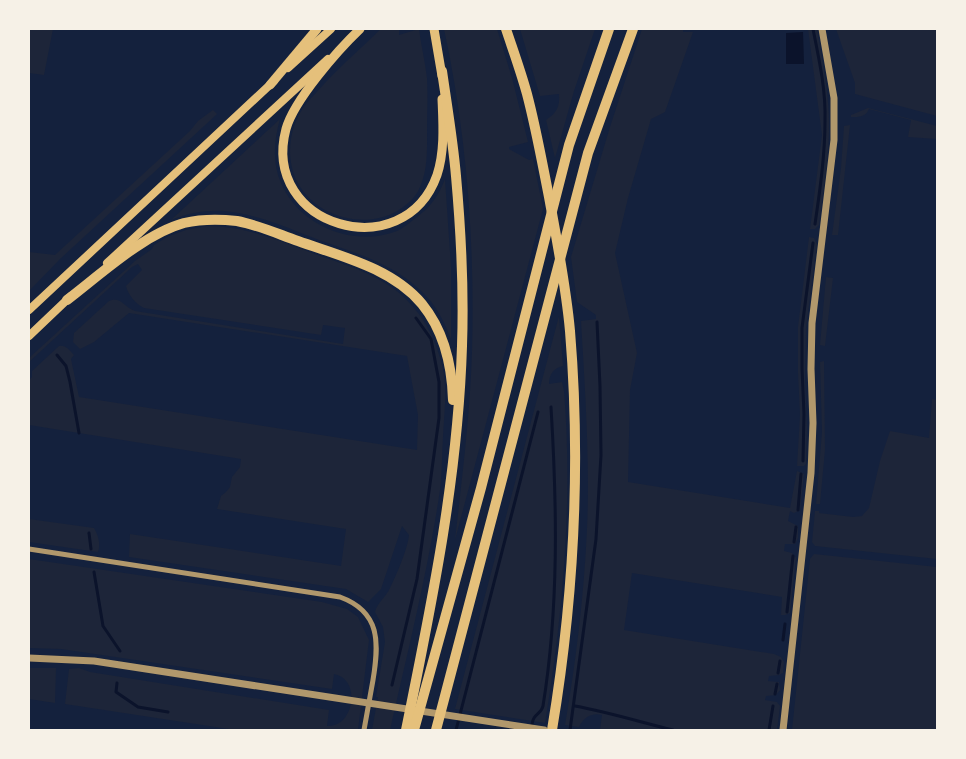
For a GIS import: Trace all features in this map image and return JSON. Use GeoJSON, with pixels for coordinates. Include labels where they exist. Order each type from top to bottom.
{"type":"FeatureCollection","features":[{"type":"Feature","properties":{"kind":"highway"},"geometry":{"type":"LineString","coordinates":[[506,29],[527,92],[538,138],[556,236],[570,331],[575,435],[573,537],[565,648],[552,730]]}},
{"type":"Feature","properties":{"kind":"highway"},"geometry":{"type":"LineString","coordinates":[[414,730],[483,478],[569,145],[609,29]]}},
{"type":"Feature","properties":{"kind":"highway"},"geometry":{"type":"LineString","coordinates":[[436,730],[588,153],[633,29]]}},
{"type":"Feature","properties":{"kind":"highway"},"geometry":{"type":"LineString","coordinates":[[406,730],[440,562],[455,449],[462,345],[461,247],[456,174],[442,71]]}},
{"type":"Feature","properties":{"kind":"highway"},"geometry":{"type":"LineString","coordinates":[[67,300],[146,240],[166,229],[193,221],[239,222],[362,264],[385,275],[405,289],[420,302],[436,326],[445,345],[453,388],[455,449]]}},
{"type":"Feature","properties":{"kind":"main road"},"geometry":{"type":"LineString","coordinates":[[270,85],[317,29]]}},
{"type":"Feature","properties":{"kind":"main road"},"geometry":{"type":"LineString","coordinates":[[29,310],[331,29]]}},
{"type":"Feature","properties":{"kind":"main road"},"geometry":{"type":"LineString","coordinates":[[29,336],[360,29]]}},
{"type":"Feature","properties":{"kind":"main road"},"geometry":{"type":"LineString","coordinates":[[348,40],[297,104],[286,128],[284,144],[286,171],[297,196],[309,209],[319,216],[333,223],[368,228],[386,225],[403,217],[419,204],[437,175],[442,142],[442,71],[434,29]]}},
{"type":"Feature","properties":{"kind":"street"},"geometry":{"type":"LineString","coordinates":[[783,730],[811,473],[813,423],[811,337],[834,140],[834,98],[822,29]]}},
{"type":"Feature","properties":{"kind":"street"},"geometry":{"type":"LineString","coordinates":[[29,549],[332,596],[351,601],[371,619],[378,646],[364,730]]}},
{"type":"Feature","properties":{"kind":"street"},"geometry":{"type":"LineString","coordinates":[[29,658],[94,661],[544,730]]}},
{"type":"Feature","properties":{"kind":"shaded area"},"geometry":{"type":"Polygon","coordinates":[[[29,29],[53,29],[44,75],[29,73],[29,29]]]}},
{"type":"Feature","properties":{"kind":"shaded area"},"geometry":{"type":"Polygon","coordinates":[[[381,29],[399,29],[399,35],[419,29],[427,78],[426,166],[418,191],[414,197],[397,211],[384,217],[371,219],[342,217],[329,212],[317,204],[306,195],[298,183],[294,175],[291,159],[292,133],[306,104],[381,29]]]}},
{"type":"Feature","properties":{"kind":"shaded area"},"geometry":{"type":"Polygon","coordinates":[[[444,29],[497,29],[512,78],[528,142],[509,147],[509,149],[529,160],[533,159],[543,209],[455,540],[469,399],[473,311],[471,230],[464,149],[444,29]]]}},
{"type":"Feature","properties":{"kind":"shaded area"},"geometry":{"type":"Polygon","coordinates":[[[520,29],[595,29],[574,91],[555,158],[546,120],[557,109],[559,94],[540,96],[520,29]]]}},
{"type":"Feature","properties":{"kind":"shaded area"},"geometry":{"type":"Polygon","coordinates":[[[642,29],[683,29],[683,32],[693,32],[665,112],[651,119],[628,198],[615,253],[637,353],[630,390],[628,482],[790,508],[797,471],[804,474],[800,510],[794,513],[790,511],[788,521],[798,526],[798,538],[795,544],[785,544],[784,551],[792,553],[796,558],[790,613],[781,615],[782,597],[632,573],[624,630],[774,654],[781,657],[784,662],[783,673],[769,676],[768,681],[779,682],[780,690],[776,695],[766,696],[765,700],[777,702],[780,706],[777,730],[600,730],[602,715],[598,714],[588,716],[579,727],[565,725],[579,628],[587,529],[587,451],[581,321],[596,319],[596,315],[577,302],[571,257],[642,29]]]}},
{"type":"Feature","properties":{"kind":"shaded area"},"geometry":{"type":"Polygon","coordinates":[[[808,29],[817,29],[826,80],[829,119],[828,155],[824,190],[819,225],[815,229],[810,229],[822,135],[808,29]]]}},
{"type":"Feature","properties":{"kind":"shaded area"},"geometry":{"type":"Polygon","coordinates":[[[836,29],[937,29],[937,116],[855,94],[855,83],[836,29]]]}},
{"type":"Feature","properties":{"kind":"shaded area"},"geometry":{"type":"Polygon","coordinates":[[[803,32],[804,64],[786,64],[786,33],[803,32]]]}},
{"type":"Feature","properties":{"kind":"shaded area"},"geometry":{"type":"Polygon","coordinates":[[[868,108],[937,126],[937,139],[908,137],[911,120],[869,109],[862,116],[851,117],[851,115],[868,108]]]}},
{"type":"Feature","properties":{"kind":"shaded area"},"geometry":{"type":"Polygon","coordinates":[[[213,110],[217,114],[60,259],[29,291],[29,252],[55,255],[190,131],[198,121],[213,110]]]}},
{"type":"Feature","properties":{"kind":"shaded area"},"geometry":{"type":"Polygon","coordinates":[[[280,119],[276,135],[275,159],[281,183],[289,198],[301,211],[314,222],[330,230],[346,235],[363,237],[380,236],[397,231],[405,227],[430,205],[440,191],[445,179],[451,267],[451,339],[444,322],[426,295],[402,275],[367,257],[248,215],[211,211],[190,214],[171,220],[280,119]]]}},
{"type":"Feature","properties":{"kind":"shaded area"},"geometry":{"type":"Polygon","coordinates":[[[850,125],[838,235],[832,235],[841,168],[844,126],[850,125]]]}},
{"type":"Feature","properties":{"kind":"shaded area"},"geometry":{"type":"Polygon","coordinates":[[[207,226],[237,229],[266,236],[373,276],[395,290],[414,308],[428,328],[437,350],[444,374],[445,392],[440,490],[424,580],[390,730],[372,730],[385,642],[383,627],[375,612],[390,588],[406,547],[409,535],[402,526],[381,589],[368,602],[346,589],[129,557],[130,534],[341,566],[346,529],[217,509],[221,496],[230,487],[232,477],[240,467],[241,459],[29,425],[29,380],[32,377],[32,371],[59,346],[64,346],[74,355],[71,359],[79,397],[417,450],[418,415],[407,356],[129,313],[94,342],[80,349],[73,342],[74,333],[109,301],[113,300],[120,301],[135,311],[343,344],[345,328],[323,325],[321,335],[144,308],[133,299],[126,286],[142,270],[138,264],[132,267],[29,362],[29,358],[135,261],[152,249],[154,245],[169,236],[207,226]]]}},
{"type":"Feature","properties":{"kind":"shaded area"},"geometry":{"type":"Polygon","coordinates":[[[809,237],[814,238],[817,244],[806,328],[806,464],[804,466],[797,466],[800,415],[798,327],[809,237]]]}},
{"type":"Feature","properties":{"kind":"shaded area"},"geometry":{"type":"Polygon","coordinates":[[[826,277],[833,278],[825,346],[820,345],[826,277]]]}},
{"type":"Feature","properties":{"kind":"shaded area"},"geometry":{"type":"Polygon","coordinates":[[[559,316],[563,366],[553,372],[549,384],[562,382],[564,391],[567,432],[567,516],[557,641],[545,723],[455,709],[559,316]]]}},
{"type":"Feature","properties":{"kind":"shaded area"},"geometry":{"type":"Polygon","coordinates":[[[824,361],[825,450],[820,504],[816,504],[822,432],[820,362],[824,361]]]}},
{"type":"Feature","properties":{"kind":"shaded area"},"geometry":{"type":"Polygon","coordinates":[[[932,399],[937,400],[937,559],[815,546],[812,542],[815,511],[853,517],[862,516],[869,508],[880,461],[890,431],[929,438],[932,399]]]}},
{"type":"Feature","properties":{"kind":"shaded area"},"geometry":{"type":"Polygon","coordinates":[[[29,519],[94,528],[99,540],[98,552],[29,542],[29,519]]]}},
{"type":"Feature","properties":{"kind":"shaded area"},"geometry":{"type":"Polygon","coordinates":[[[814,554],[937,567],[937,730],[792,730],[810,559],[814,554]]]}},
{"type":"Feature","properties":{"kind":"shaded area"},"geometry":{"type":"Polygon","coordinates":[[[29,559],[322,602],[347,609],[358,617],[369,640],[358,730],[235,730],[65,704],[69,669],[79,668],[90,672],[329,710],[327,726],[336,725],[343,719],[351,703],[351,693],[349,685],[343,678],[334,674],[332,689],[61,649],[29,648],[29,559]]]}},
{"type":"Feature","properties":{"kind":"shaded area"},"geometry":{"type":"Polygon","coordinates":[[[29,668],[56,668],[55,703],[29,699],[29,668]]]}},
{"type":"Feature","properties":{"kind":"waterway"},"geometry":{"type":"LineString","coordinates":[[813,29],[822,75],[825,109],[823,160],[815,224]]}},
{"type":"Feature","properties":{"kind":"waterway"},"geometry":{"type":"LineString","coordinates":[[803,461],[802,328],[813,243]]}},
{"type":"Feature","properties":{"kind":"waterway"},"geometry":{"type":"LineString","coordinates":[[392,685],[417,579],[439,418],[439,382],[431,339],[416,318]]}},
{"type":"Feature","properties":{"kind":"waterway"},"geometry":{"type":"LineString","coordinates":[[570,730],[596,539],[601,455],[597,322]]}},
{"type":"Feature","properties":{"kind":"waterway"},"geometry":{"type":"LineString","coordinates":[[57,355],[66,366],[79,433]]}},
{"type":"Feature","properties":{"kind":"waterway"},"geometry":{"type":"LineString","coordinates":[[531,729],[533,719],[542,710],[543,706],[552,631],[555,482],[551,407]]}},
{"type":"Feature","properties":{"kind":"waterway"},"geometry":{"type":"LineString","coordinates":[[456,730],[538,412]]}},
{"type":"Feature","properties":{"kind":"waterway"},"geometry":{"type":"LineString","coordinates":[[798,510],[801,474]]}},
{"type":"Feature","properties":{"kind":"waterway"},"geometry":{"type":"LineString","coordinates":[[794,542],[796,527]]}},
{"type":"Feature","properties":{"kind":"waterway"},"geometry":{"type":"LineString","coordinates":[[89,533],[91,549]]}},
{"type":"Feature","properties":{"kind":"waterway"},"geometry":{"type":"LineString","coordinates":[[787,612],[793,556]]}},
{"type":"Feature","properties":{"kind":"waterway"},"geometry":{"type":"LineString","coordinates":[[94,572],[103,626],[120,651]]}},
{"type":"Feature","properties":{"kind":"waterway"},"geometry":{"type":"LineString","coordinates":[[783,640],[785,624]]}},
{"type":"Feature","properties":{"kind":"waterway"},"geometry":{"type":"LineString","coordinates":[[778,673],[780,661]]}},
{"type":"Feature","properties":{"kind":"waterway"},"geometry":{"type":"LineString","coordinates":[[117,683],[116,692],[138,707],[168,712]]}},
{"type":"Feature","properties":{"kind":"waterway"},"geometry":{"type":"LineString","coordinates":[[775,694],[777,684]]}},
{"type":"Feature","properties":{"kind":"waterway"},"geometry":{"type":"LineString","coordinates":[[575,706],[673,730]]}},
{"type":"Feature","properties":{"kind":"waterway"},"geometry":{"type":"LineString","coordinates":[[769,730],[773,706]]}}]}
